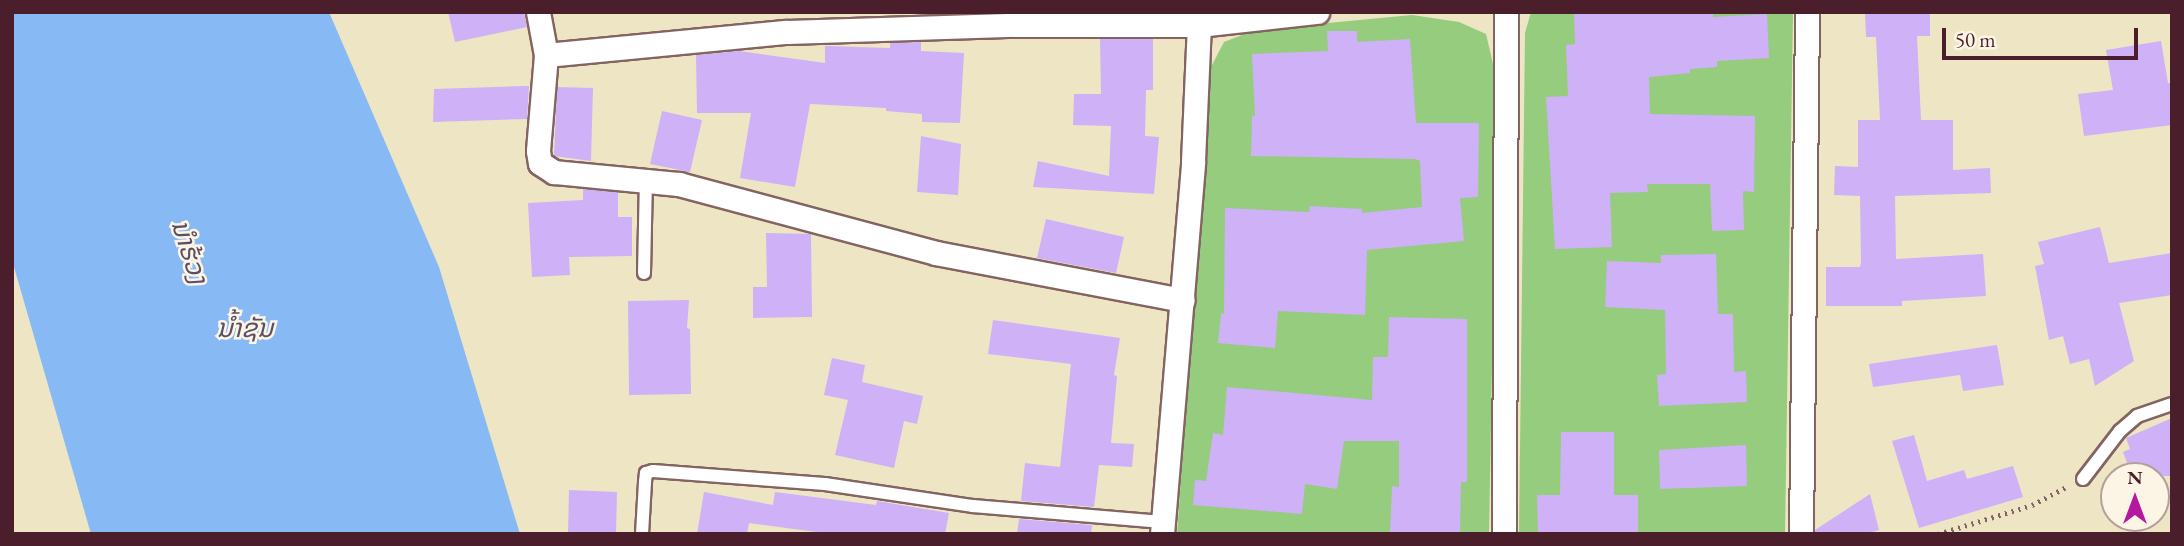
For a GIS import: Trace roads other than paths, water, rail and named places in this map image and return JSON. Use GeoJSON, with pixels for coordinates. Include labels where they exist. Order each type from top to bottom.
{"type":"FeatureCollection","features":[{"type":"Feature","properties":{"kind":"street"},"geometry":{"type":"LineString","coordinates":[[538,12],[546,55],[538,151],[540,163],[554,172],[679,184],[936,253],[1183,300]]}},
{"type":"Feature","properties":{"kind":"street"},"geometry":{"type":"LineString","coordinates":[[546,55],[787,32],[1317,12]]}},
{"type":"Feature","properties":{"kind":"street"},"geometry":{"type":"LineString","coordinates":[[1504,534],[1506,12]]}},
{"type":"Feature","properties":{"kind":"street"},"geometry":{"type":"LineString","coordinates":[[1801,534],[1807,12]]}},
{"type":"Feature","properties":{"kind":"street"},"geometry":{"type":"LineString","coordinates":[[1162,528],[1183,300],[1198,18]]}},
{"type":"Feature","properties":{"kind":"lane"},"geometry":{"type":"LineString","coordinates":[[644,273],[646,181]]}},
{"type":"Feature","properties":{"kind":"lane"},"geometry":{"type":"LineString","coordinates":[[2083,479],[2120,431],[2137,416],[2172,404]]}},
{"type":"Feature","properties":{"kind":"lane"},"geometry":{"type":"LineString","coordinates":[[642,534],[646,473],[653,471],[825,484],[973,506],[1162,528]]}},
{"type":"Feature","properties":{"kind":"water","name":"ນ້ຳຊັນ"},"geometry":{"type":"Polygon","coordinates":[[[12,12],[329,12],[439,267],[520,534],[91,534],[12,260],[12,12]]]}},
{"type":"Feature","properties":{"kind":"water label","name":"ນຳ້ຮວງ"},"geometry":{"type":"Point","coordinates":[189,252]}}]}
